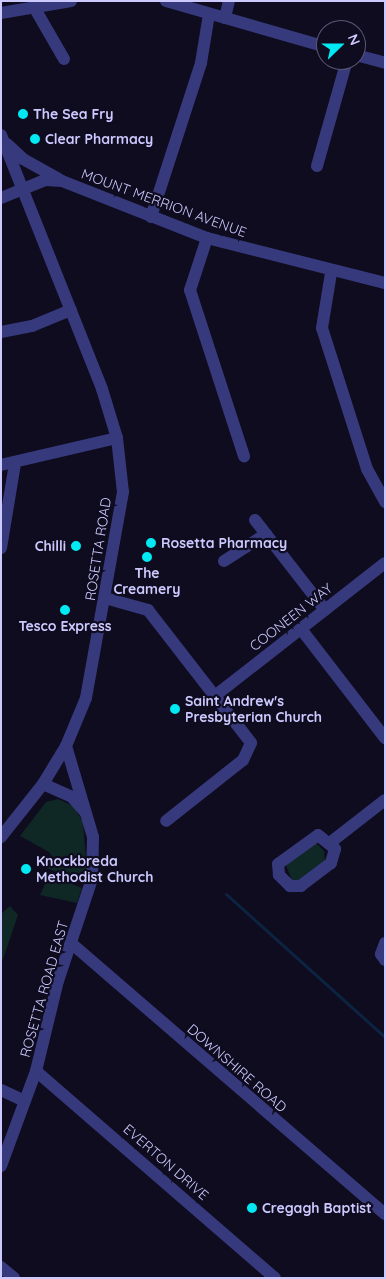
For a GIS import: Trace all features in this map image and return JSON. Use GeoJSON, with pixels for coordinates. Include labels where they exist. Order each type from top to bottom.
{"type":"FeatureCollection","features":[{"type":"Feature","properties":{"kind":"street"},"geometry":{"type":"LineString","coordinates":[[1,12],[71,1]]}},
{"type":"Feature","properties":{"kind":"street"},"geometry":{"type":"LineString","coordinates":[[166,1],[316,44]]}},
{"type":"Feature","properties":{"kind":"street"},"geometry":{"type":"LineString","coordinates":[[225,18],[229,1]]}},
{"type":"Feature","properties":{"kind":"street"},"geometry":{"type":"LineString","coordinates":[[34,7],[64,59]]}},
{"type":"Feature","properties":{"kind":"street"},"geometry":{"type":"LineString","coordinates":[[151,217],[201,63],[209,14]]}},
{"type":"Feature","properties":{"kind":"street"},"geometry":{"type":"LineString","coordinates":[[366,58],[385,63]]}},
{"type":"Feature","properties":{"kind":"street"},"geometry":{"type":"LineString","coordinates":[[317,166],[344,70]]}},
{"type":"Feature","properties":{"kind":"street"},"geometry":{"type":"LineString","coordinates":[[2,138],[23,159],[62,181]]}},
{"type":"Feature","properties":{"kind":"street","name":"ROSETTA ROAD"},"geometry":{"type":"LineString","coordinates":[[1,837],[43,784],[66,746],[86,698],[123,492],[117,438],[70,310],[2,138]]}},
{"type":"Feature","properties":{"kind":"street","name":"MOUNT MERRION AVENUE"},"geometry":{"type":"LineString","coordinates":[[1,198],[44,180],[62,181],[207,238],[331,273],[385,283]]}},
{"type":"Feature","properties":{"kind":"street"},"geometry":{"type":"LineString","coordinates":[[207,238],[190,290],[244,456]]}},
{"type":"Feature","properties":{"kind":"street"},"geometry":{"type":"LineString","coordinates":[[331,273],[322,328],[366,469],[385,502]]}},
{"type":"Feature","properties":{"kind":"street"},"geometry":{"type":"LineString","coordinates":[[1,332],[32,326],[70,310]]}},
{"type":"Feature","properties":{"kind":"street"},"geometry":{"type":"LineString","coordinates":[[1,465],[117,438]]}},
{"type":"Feature","properties":{"kind":"street"},"geometry":{"type":"LineString","coordinates":[[1,548],[15,463]]}},
{"type":"Feature","properties":{"kind":"street"},"geometry":{"type":"LineString","coordinates":[[255,520],[325,610]]}},
{"type":"Feature","properties":{"kind":"street"},"geometry":{"type":"LineString","coordinates":[[224,560],[266,534]]}},
{"type":"Feature","properties":{"kind":"street","name":"COONEEN WAY"},"geometry":{"type":"LineString","coordinates":[[216,695],[385,563]]}},
{"type":"Feature","properties":{"kind":"street"},"geometry":{"type":"LineString","coordinates":[[105,598],[148,610],[248,736],[251,750],[166,821]]}},
{"type":"Feature","properties":{"kind":"street"},"geometry":{"type":"LineString","coordinates":[[300,629],[385,738]]}},
{"type":"Feature","properties":{"kind":"street","name":"ROSETTA ROAD EAST"},"geometry":{"type":"LineString","coordinates":[[1,1166],[36,1071],[71,943],[92,879],[88,816],[77,775],[66,746]]}},
{"type":"Feature","properties":{"kind":"street"},"geometry":{"type":"LineString","coordinates":[[62,791],[77,775]]}},
{"type":"Feature","properties":{"kind":"street"},"geometry":{"type":"LineString","coordinates":[[43,784],[62,791],[88,816]]}},
{"type":"Feature","properties":{"kind":"street"},"geometry":{"type":"LineString","coordinates":[[331,842],[385,800]]}},
{"type":"Feature","properties":{"kind":"street"},"geometry":{"type":"LineString","coordinates":[[318,835],[331,842],[335,856],[331,863],[306,883],[290,886],[279,875],[278,864],[283,857],[310,837],[318,835]]}},
{"type":"Feature","properties":{"kind":"street","name":"DOWNSHIRE ROAD"},"geometry":{"type":"LineString","coordinates":[[71,943],[385,1214]]}},
{"type":"Feature","properties":{"kind":"street"},"geometry":{"type":"LineString","coordinates":[[385,943],[381,954],[385,960]]}},
{"type":"Feature","properties":{"kind":"street","name":"EVERTON DRIVE"},"geometry":{"type":"LineString","coordinates":[[36,1071],[275,1278]]}},
{"type":"Feature","properties":{"kind":"street"},"geometry":{"type":"LineString","coordinates":[[1,1090],[25,1101]]}},
{"type":"Feature","properties":{"kind":"street"},"geometry":{"type":"LineString","coordinates":[[1,1267],[14,1278]]}},
{"type":"Feature","properties":{"kind":"green space"},"geometry":{"type":"Polygon","coordinates":[[[58,799],[73,806],[83,822],[87,871],[83,884],[47,868],[53,858],[49,852],[20,836],[46,802],[58,799]]]}},
{"type":"Feature","properties":{"kind":"green space"},"geometry":{"type":"Polygon","coordinates":[[[316,843],[324,851],[325,861],[298,881],[292,880],[285,863],[316,843]]]}},
{"type":"Feature","properties":{"kind":"green space"},"geometry":{"type":"Polygon","coordinates":[[[49,875],[82,888],[77,903],[40,895],[49,875]]]}},
{"type":"Feature","properties":{"kind":"green space"},"geometry":{"type":"Polygon","coordinates":[[[10,906],[18,915],[1,965],[1,914],[10,906]]]}},
{"type":"Feature","properties":{"kind":"waterway"},"geometry":{"type":"LineString","coordinates":[[226,894],[385,1037]]}},
{"type":"Feature","properties":{"kind":"place","name":"The Sea Fry"},"geometry":{"type":"Point","coordinates":[23,114]}},
{"type":"Feature","properties":{"kind":"place","name":"Clear Pharmacy"},"geometry":{"type":"Point","coordinates":[35,139]}},
{"type":"Feature","properties":{"kind":"place","name":"Rosetta Pharmacy"},"geometry":{"type":"Point","coordinates":[151,543]}},
{"type":"Feature","properties":{"kind":"place","name":"Chilli"},"geometry":{"type":"Point","coordinates":[76,546]}},
{"type":"Feature","properties":{"kind":"place","name":"The Creamery"},"geometry":{"type":"Point","coordinates":[147,557]}},
{"type":"Feature","properties":{"kind":"place","name":"Tesco Express"},"geometry":{"type":"Point","coordinates":[65,610]}},
{"type":"Feature","properties":{"kind":"place","name":"Saint Andrew's Presbyterian Church"},"geometry":{"type":"Point","coordinates":[175,709]}},
{"type":"Feature","properties":{"kind":"place","name":"Knockbreda Methodist Church"},"geometry":{"type":"Point","coordinates":[26,869]}},
{"type":"Feature","properties":{"kind":"place","name":"Cregagh Baptist"},"geometry":{"type":"Point","coordinates":[252,1208]}}]}
